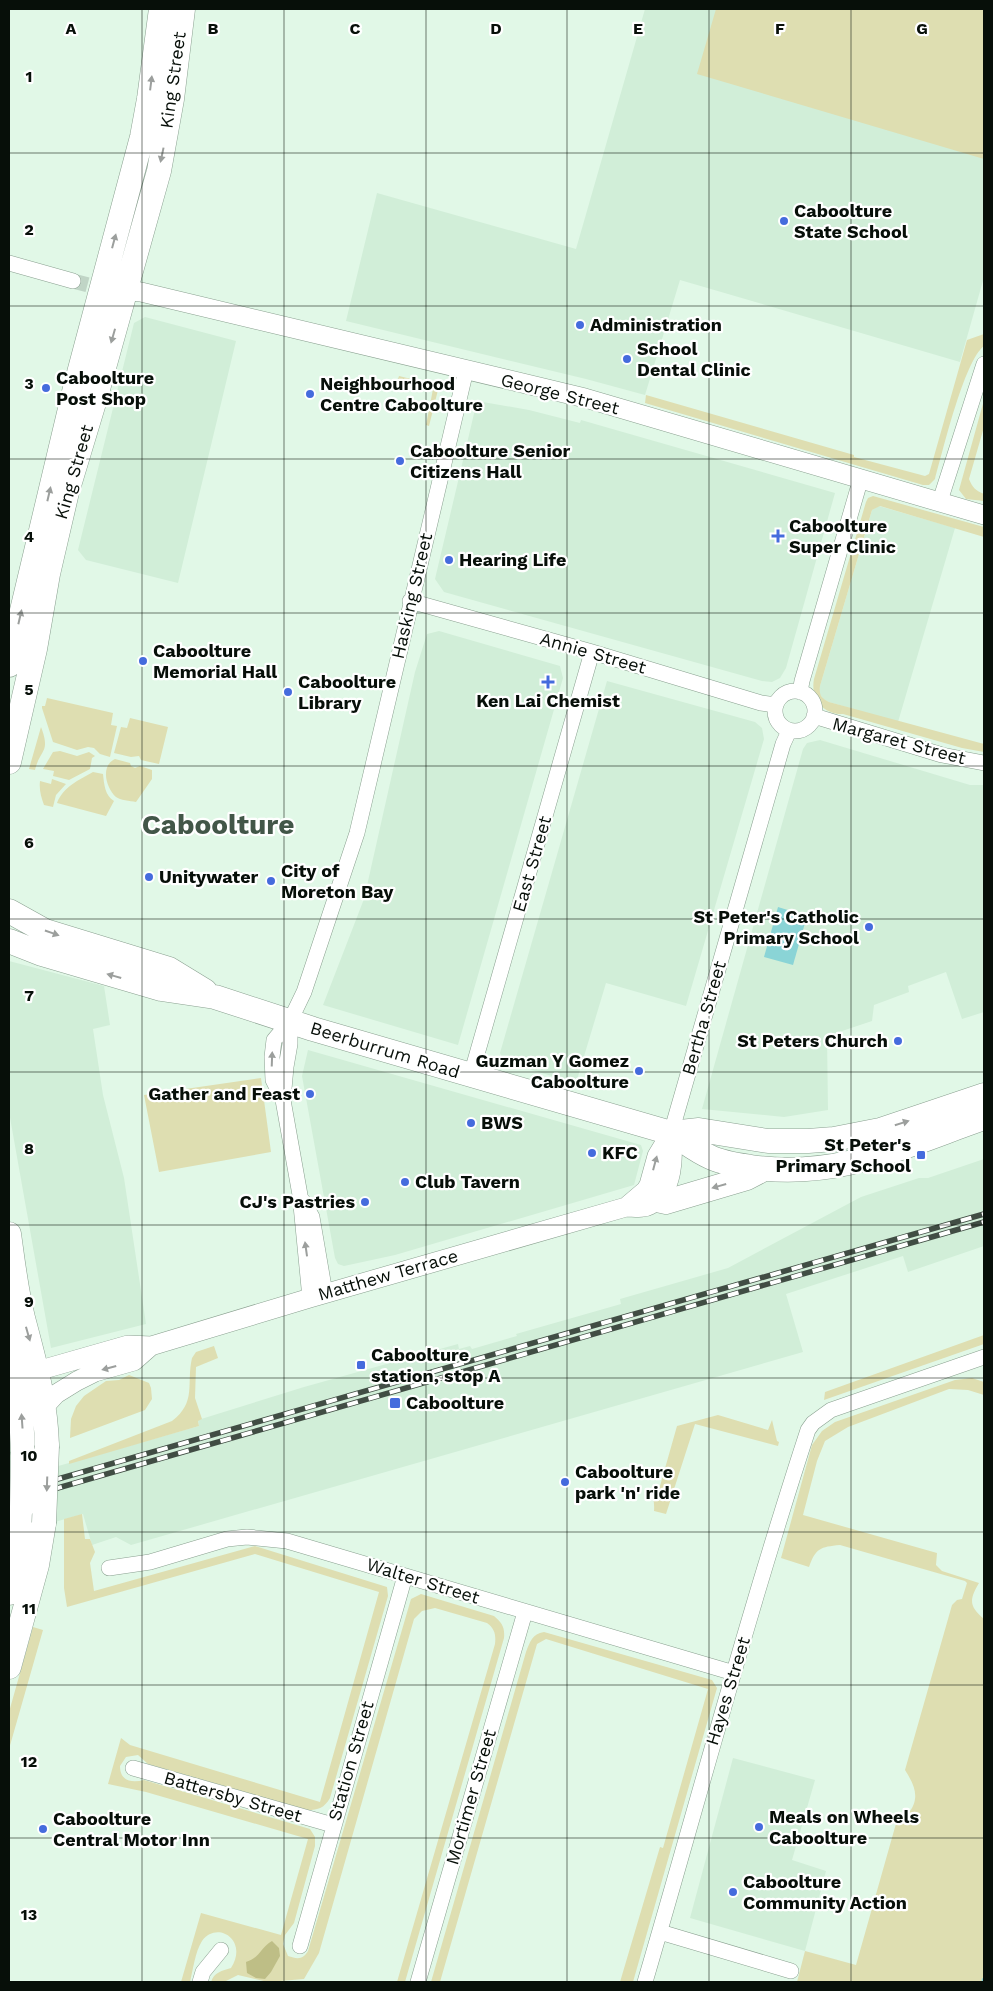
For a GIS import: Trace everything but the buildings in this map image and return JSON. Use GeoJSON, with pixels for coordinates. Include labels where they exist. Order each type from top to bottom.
{"type":"FeatureCollection","features":[{"type":"Feature","properties":{"kind":"main road","name":"King Street"},"geometry":{"type":"LineString","coordinates":[[9,664],[65,425],[87,285],[142,137],[161,9]]}},
{"type":"Feature","properties":{"kind":"main road","name":"King Street"},"geometry":{"type":"LineString","coordinates":[[9,762],[35,649],[48,574],[67,492],[126,290],[162,155],[172,99],[183,9]]}},
{"type":"Feature","properties":{"kind":"main road","name":"Beerburrum Road"},"geometry":{"type":"LineString","coordinates":[[9,911],[45,931],[169,969],[216,997]]}},
{"type":"Feature","properties":{"kind":"main road","name":"Beerburrum Road"},"geometry":{"type":"LineString","coordinates":[[9,941],[42,954],[161,989],[216,997],[290,1021],[671,1133],[712,1158],[764,1169],[806,1169],[846,1164],[884,1154],[984,1118]]}},
{"type":"Feature","properties":{"kind":"main road","name":"Beerburrum Road"},"geometry":{"type":"LineString","coordinates":[[671,1133],[699,1130],[768,1141],[834,1139],[880,1130],[984,1095]]}},
{"type":"Feature","properties":{"kind":"main road"},"geometry":{"type":"LineString","coordinates":[[657,1200],[666,1202],[747,1178],[764,1169]]}},
{"type":"Feature","properties":{"kind":"main road"},"geometry":{"type":"LineString","coordinates":[[9,1234],[23,1317],[38,1372],[44,1407],[47,1446],[44,1522],[37,1565],[9,1666]]}},
{"type":"Feature","properties":{"kind":"main road"},"geometry":{"type":"LineString","coordinates":[[9,1327],[19,1390],[23,1452],[20,1530],[9,1593]]}},
{"type":"Feature","properties":{"kind":"street"},"geometry":{"type":"LineString","coordinates":[[9,263],[87,285]]}},
{"type":"Feature","properties":{"kind":"street","name":"George Street"},"geometry":{"type":"LineString","coordinates":[[87,285],[126,290],[584,398],[984,515]]}},
{"type":"Feature","properties":{"kind":"street"},"geometry":{"type":"LineString","coordinates":[[940,501],[984,364]]}},
{"type":"Feature","properties":{"kind":"street","name":"Hasking Street"},"geometry":{"type":"LineString","coordinates":[[290,1021],[304,992],[357,833],[410,601],[466,370]]}},
{"type":"Feature","properties":{"kind":"street"},"geometry":{"type":"LineString","coordinates":[[800,692],[860,478]]}},
{"type":"Feature","properties":{"kind":"street","name":"Annie Street"},"geometry":{"type":"LineString","coordinates":[[410,601],[776,705]]}},
{"type":"Feature","properties":{"kind":"street","name":"East Street"},"geometry":{"type":"LineString","coordinates":[[471,1075],[592,652]]}},
{"type":"Feature","properties":{"kind":"street"},"geometry":{"type":"LineString","coordinates":[[788,692],[800,692],[811,699],[815,710],[814,716],[805,729],[789,731],[784,729],[777,721],[776,705],[788,692]]}},
{"type":"Feature","properties":{"kind":"street","name":"Margaret Street"},"geometry":{"type":"LineString","coordinates":[[814,716],[825,721],[942,755],[984,763]]}},
{"type":"Feature","properties":{"kind":"street","name":"Bertha Street"},"geometry":{"type":"LineString","coordinates":[[671,1133],[783,744],[789,731]]}},
{"type":"Feature","properties":{"kind":"street"},"geometry":{"type":"LineString","coordinates":[[290,1021],[290,1044],[283,1100],[318,1295]]}},
{"type":"Feature","properties":{"kind":"street"},"geometry":{"type":"LineString","coordinates":[[657,1200],[668,1181],[673,1160],[671,1133]]}},
{"type":"Feature","properties":{"kind":"street","name":"Matthew Terrace"},"geometry":{"type":"LineString","coordinates":[[626,1207],[646,1190],[657,1156],[671,1133]]}},
{"type":"Feature","properties":{"kind":"street","name":"Matthew Terrace"},"geometry":{"type":"LineString","coordinates":[[19,1390],[38,1372],[128,1345],[151,1346],[318,1295],[626,1207],[643,1208],[657,1200]]}},
{"type":"Feature","properties":{"kind":"street","name":"Matthew Terrace"},"geometry":{"type":"LineString","coordinates":[[44,1407],[56,1394],[77,1381],[95,1372],[134,1361],[151,1346]]}},
{"type":"Feature","properties":{"kind":"street","name":"Hayes Street"},"geometry":{"type":"LineString","coordinates":[[645,1982],[779,1519],[808,1430],[830,1410],[983,1359]]}},
{"type":"Feature","properties":{"kind":"street","name":"Walter Street"},"geometry":{"type":"LineString","coordinates":[[109,1568],[150,1562],[227,1540],[247,1537],[288,1541],[734,1673]]}},
{"type":"Feature","properties":{"kind":"street","name":"Station Street"},"geometry":{"type":"LineString","coordinates":[[300,1946],[405,1576]]}},
{"type":"Feature","properties":{"kind":"street","name":"Mortimer Street"},"geometry":{"type":"LineString","coordinates":[[418,1982],[525,1612]]}},
{"type":"Feature","properties":{"kind":"street","name":"Battersby Street"},"geometry":{"type":"LineString","coordinates":[[134,1768],[333,1826]]}},
{"type":"Feature","properties":{"kind":"street"},"geometry":{"type":"LineString","coordinates":[[660,1932],[792,1971]]}},
{"type":"Feature","properties":{"kind":"street"},"geometry":{"type":"LineString","coordinates":[[200,1982],[203,1972],[221,1950]]}},
{"type":"Feature","properties":{"kind":"shaded area","name":"Caboolture State School"},"geometry":{"type":"Polygon","coordinates":[[[645,9],[984,9],[984,277],[960,362],[680,280],[645,395],[346,321],[377,193],[576,249],[645,9]]]}},
{"type":"Feature","properties":{"kind":"shaded area"},"geometry":{"type":"Polygon","coordinates":[[[716,9],[984,9],[984,159],[697,74],[716,9]]]}},
{"type":"Feature","properties":{"kind":"shaded area"},"geometry":{"type":"Polygon","coordinates":[[[145,317],[236,341],[178,583],[86,560],[78,550],[134,323],[145,317]]]}},
{"type":"Feature","properties":{"kind":"shaded area"},"geometry":{"type":"Polygon","coordinates":[[[984,334],[984,346],[976,355],[969,369],[935,479],[929,485],[923,485],[645,403],[646,395],[854,455],[854,457],[925,476],[929,474],[967,340],[984,334]]]}},
{"type":"Feature","properties":{"kind":"shaded area"},"geometry":{"type":"Polygon","coordinates":[[[399,376],[439,386],[429,426],[426,425],[433,389],[398,379],[399,376]]]}},
{"type":"Feature","properties":{"kind":"shaded area"},"geometry":{"type":"Polygon","coordinates":[[[984,400],[984,427],[969,479],[979,492],[984,494],[984,501],[966,499],[959,490],[984,400]]]}},
{"type":"Feature","properties":{"kind":"shaded area"},"geometry":{"type":"Polygon","coordinates":[[[477,401],[529,410],[580,423],[581,420],[835,493],[786,668],[780,678],[772,682],[762,681],[444,592],[435,579],[477,401]]]}},
{"type":"Feature","properties":{"kind":"shaded area"},"geometry":{"type":"Polygon","coordinates":[[[873,496],[984,527],[984,537],[880,506],[872,510],[820,686],[821,696],[829,702],[984,744],[984,752],[962,748],[843,714],[836,714],[824,709],[816,699],[813,686],[814,679],[866,502],[868,498],[873,496]]]}},
{"type":"Feature","properties":{"kind":"shaded area"},"geometry":{"type":"Polygon","coordinates":[[[879,506],[955,528],[898,722],[829,702],[823,699],[819,693],[872,510],[879,506]]]}},
{"type":"Feature","properties":{"kind":"shaded area"},"geometry":{"type":"Polygon","coordinates":[[[439,631],[560,666],[563,678],[458,1045],[323,1005],[364,899],[415,672],[427,634],[439,631]]]}},
{"type":"Feature","properties":{"kind":"shaded area"},"geometry":{"type":"Polygon","coordinates":[[[607,681],[755,722],[762,728],[764,739],[686,1006],[606,983],[576,1083],[504,1062],[500,1053],[607,681]]]}},
{"type":"Feature","properties":{"kind":"shaded area"},"geometry":{"type":"Polygon","coordinates":[[[47,698],[113,713],[111,725],[117,726],[110,757],[100,754],[94,748],[88,747],[77,750],[53,742],[42,708],[42,706],[45,706],[47,698]]]}},
{"type":"Feature","properties":{"kind":"shaded area"},"geometry":{"type":"Polygon","coordinates":[[[130,718],[168,727],[159,764],[141,760],[139,756],[131,757],[114,753],[121,727],[127,728],[130,718]]]}},
{"type":"Feature","properties":{"kind":"shaded area"},"geometry":{"type":"Polygon","coordinates":[[[41,727],[45,742],[44,750],[35,770],[29,769],[41,727]]]}},
{"type":"Feature","properties":{"kind":"shaded area","name":"St Peter's Catholic Primary School"},"geometry":{"type":"Polygon","coordinates":[[[820,740],[970,785],[984,785],[984,1012],[962,1019],[946,972],[908,986],[909,992],[874,1005],[872,1021],[827,1036],[828,1110],[784,1117],[702,1109],[803,749],[807,743],[820,740]]]}},
{"type":"Feature","properties":{"kind":"shaded area"},"geometry":{"type":"Polygon","coordinates":[[[60,751],[77,756],[89,752],[95,756],[92,758],[90,769],[69,780],[53,776],[54,771],[43,769],[53,752],[60,751]]]}},
{"type":"Feature","properties":{"kind":"shaded area"},"geometry":{"type":"Polygon","coordinates":[[[115,759],[130,763],[135,768],[140,766],[152,770],[152,779],[136,802],[116,797],[107,783],[107,767],[115,759]]]}},
{"type":"Feature","properties":{"kind":"shaded area"},"geometry":{"type":"Polygon","coordinates":[[[93,772],[103,774],[107,793],[114,801],[106,816],[57,803],[67,788],[93,772]]]}},
{"type":"Feature","properties":{"kind":"shaded area"},"geometry":{"type":"Polygon","coordinates":[[[52,779],[66,784],[56,795],[53,807],[44,805],[40,787],[40,781],[51,784],[52,779]]]}},
{"type":"Feature","properties":{"kind":"shaded area"},"geometry":{"type":"Polygon","coordinates":[[[9,961],[104,986],[110,1025],[93,1029],[103,1095],[124,1178],[146,1324],[51,1348],[9,1112],[9,961]]]}},
{"type":"Feature","properties":{"kind":"shaded area"},"geometry":{"type":"Polygon","coordinates":[[[308,1050],[641,1145],[643,1151],[634,1185],[395,1255],[344,1266],[338,1264],[335,1258],[302,1076],[308,1050]]]}},
{"type":"Feature","properties":{"kind":"shaded area"},"geometry":{"type":"Polygon","coordinates":[[[261,1078],[271,1152],[159,1172],[144,1095],[261,1078]]]}},
{"type":"Feature","properties":{"kind":"shaded area"},"geometry":{"type":"Polygon","coordinates":[[[984,1159],[984,1246],[908,1272],[903,1256],[786,1294],[803,1352],[131,1545],[116,1537],[92,1545],[83,1514],[9,1535],[9,1480],[199,1426],[198,1420],[304,1387],[458,1344],[459,1349],[470,1346],[472,1349],[517,1336],[516,1334],[621,1304],[620,1299],[728,1268],[861,1197],[919,1178],[928,1178],[984,1159]]]}},
{"type":"Feature","properties":{"kind":"shaded area"},"geometry":{"type":"Polygon","coordinates":[[[984,1335],[984,1344],[824,1400],[825,1392],[984,1335]]]}},
{"type":"Feature","properties":{"kind":"shaded area"},"geometry":{"type":"Polygon","coordinates":[[[214,1346],[218,1358],[196,1367],[195,1398],[202,1419],[198,1421],[199,1426],[69,1464],[69,1461],[172,1421],[180,1414],[188,1400],[192,1358],[196,1352],[214,1346]]]}},
{"type":"Feature","properties":{"kind":"shaded area"},"geometry":{"type":"Polygon","coordinates":[[[129,1375],[149,1383],[152,1399],[145,1410],[70,1438],[71,1419],[76,1406],[84,1396],[106,1381],[119,1380],[129,1375]]]}},
{"type":"Feature","properties":{"kind":"shaded area"},"geometry":{"type":"Polygon","coordinates":[[[972,1378],[984,1382],[984,1395],[968,1390],[949,1389],[848,1427],[825,1441],[817,1461],[803,1515],[937,1553],[936,1565],[942,1571],[979,1583],[973,1594],[972,1602],[975,1610],[984,1619],[984,1982],[797,1982],[805,1951],[856,1965],[899,1813],[907,1815],[914,1803],[914,1787],[905,1770],[952,1605],[957,1600],[962,1599],[967,1583],[840,1545],[823,1548],[817,1552],[809,1567],[781,1558],[812,1445],[822,1431],[835,1422],[955,1380],[972,1378]]]}},
{"type":"Feature","properties":{"kind":"shaded area"},"geometry":{"type":"Polygon","coordinates":[[[718,1415],[768,1430],[772,1420],[777,1441],[779,1442],[778,1446],[695,1424],[666,1514],[654,1511],[653,1485],[660,1486],[677,1426],[718,1415]]]}},
{"type":"Feature","properties":{"kind":"shaded area"},"geometry":{"type":"Polygon","coordinates":[[[82,1514],[85,1539],[90,1539],[95,1552],[90,1563],[94,1591],[255,1546],[387,1587],[388,1596],[330,1798],[326,1804],[318,1809],[307,1810],[148,1764],[138,1755],[126,1757],[120,1766],[122,1775],[127,1780],[144,1780],[310,1829],[315,1837],[315,1846],[294,1923],[285,1935],[283,1944],[288,1956],[291,1957],[302,1957],[308,1951],[411,1599],[421,1594],[494,1616],[501,1623],[504,1638],[405,1982],[397,1982],[495,1644],[495,1635],[492,1628],[487,1623],[435,1608],[422,1611],[414,1619],[319,1953],[304,1979],[268,1982],[238,1975],[224,1982],[211,1982],[216,1974],[231,1968],[236,1958],[234,1942],[229,1936],[215,1932],[208,1935],[200,1945],[190,1982],[181,1982],[201,1913],[281,1935],[308,1839],[146,1792],[108,1784],[121,1738],[130,1745],[320,1802],[379,1592],[255,1554],[67,1607],[64,1588],[64,1519],[82,1514]]]}},
{"type":"Feature","properties":{"kind":"shaded area"},"geometry":{"type":"Polygon","coordinates":[[[33,1627],[43,1630],[9,1749],[9,1712],[33,1627]]]}},
{"type":"Feature","properties":{"kind":"shaded area"},"geometry":{"type":"Polygon","coordinates":[[[544,1632],[712,1680],[717,1688],[633,1982],[620,1982],[660,1847],[663,1848],[708,1689],[546,1639],[537,1644],[440,1982],[431,1982],[526,1652],[534,1637],[544,1632]]]}},
{"type":"Feature","properties":{"kind":"shaded area"},"geometry":{"type":"Polygon","coordinates":[[[733,1758],[815,1780],[792,1860],[826,1871],[805,1951],[690,1918],[733,1758]]]}},
{"type":"Feature","properties":{"kind":"green space"},"geometry":{"type":"Polygon","coordinates":[[[272,1941],[279,1948],[280,1956],[271,1972],[265,1979],[256,1978],[247,1973],[246,1962],[254,1958],[272,1941]]]}},
{"type":"Feature","properties":{"kind":"water"},"geometry":{"type":"Polygon","coordinates":[[[778,907],[807,916],[793,965],[764,957],[778,907]]]}},
{"type":"Feature","properties":{"kind":"tunnel"},"geometry":{"type":"LineString","coordinates":[[73,281],[88,285]]}},
{"type":"Feature","properties":{"kind":"railway"},"geometry":{"type":"LineString","coordinates":[[9,1493],[984,1214]]}},
{"type":"Feature","properties":{"kind":"railway"},"geometry":{"type":"LineString","coordinates":[[9,1502],[984,1222]]}},
{"type":"Feature","properties":{"kind":"place","name":"Caboolture State School"},"geometry":{"type":"Point","coordinates":[784,221]}},
{"type":"Feature","properties":{"kind":"place","name":"Administration"},"geometry":{"type":"Point","coordinates":[580,325]}},
{"type":"Feature","properties":{"kind":"place","name":"School Dental Clinic"},"geometry":{"type":"Point","coordinates":[627,359]}},
{"type":"Feature","properties":{"kind":"place","name":"Caboolture Post Shop"},"geometry":{"type":"Point","coordinates":[46,388]}},
{"type":"Feature","properties":{"kind":"place","name":"Neighbourhood Centre Caboolture"},"geometry":{"type":"Point","coordinates":[310,394]}},
{"type":"Feature","properties":{"kind":"place","name":"Caboolture Senior Citizens Hall"},"geometry":{"type":"Point","coordinates":[400,461]}},
{"type":"Feature","properties":{"kind":"place","name":"Caboolture Super Clinic"},"geometry":{"type":"Point","coordinates":[778,536]}},
{"type":"Feature","properties":{"kind":"place","name":"Hearing Life"},"geometry":{"type":"Point","coordinates":[449,560]}},
{"type":"Feature","properties":{"kind":"place","name":"Caboolture Memorial Hall"},"geometry":{"type":"Point","coordinates":[143,661]}},
{"type":"Feature","properties":{"kind":"place","name":"Ken Lai Chemist"},"geometry":{"type":"Point","coordinates":[548,682]}},
{"type":"Feature","properties":{"kind":"place","name":"Caboolture Library"},"geometry":{"type":"Point","coordinates":[288,692]}},
{"type":"Feature","properties":{"kind":"place","name":"Unitywater"},"geometry":{"type":"Point","coordinates":[149,877]}},
{"type":"Feature","properties":{"kind":"place","name":"City of Moreton Bay"},"geometry":{"type":"Point","coordinates":[271,881]}},
{"type":"Feature","properties":{"kind":"place","name":"St Peter's Catholic Primary School"},"geometry":{"type":"Point","coordinates":[869,927]}},
{"type":"Feature","properties":{"kind":"place","name":"St Peters Church"},"geometry":{"type":"Point","coordinates":[898,1041]}},
{"type":"Feature","properties":{"kind":"place","name":"Guzman Y Gomez Caboolture"},"geometry":{"type":"Point","coordinates":[639,1071]}},
{"type":"Feature","properties":{"kind":"place","name":"Gather and Feast"},"geometry":{"type":"Point","coordinates":[310,1094]}},
{"type":"Feature","properties":{"kind":"place","name":"BWS"},"geometry":{"type":"Point","coordinates":[471,1123]}},
{"type":"Feature","properties":{"kind":"place","name":"KFC"},"geometry":{"type":"Point","coordinates":[592,1153]}},
{"type":"Feature","properties":{"kind":"place","name":"St Peter's Primary School"},"geometry":{"type":"Point","coordinates":[921,1155]}},
{"type":"Feature","properties":{"kind":"place","name":"Club Tavern"},"geometry":{"type":"Point","coordinates":[405,1182]}},
{"type":"Feature","properties":{"kind":"place","name":"CJ's Pastries"},"geometry":{"type":"Point","coordinates":[365,1202]}},
{"type":"Feature","properties":{"kind":"place","name":"Caboolture station, stop A"},"geometry":{"type":"Point","coordinates":[361,1365]}},
{"type":"Feature","properties":{"kind":"place","name":"Caboolture"},"geometry":{"type":"Point","coordinates":[395,1403]}},
{"type":"Feature","properties":{"kind":"place","name":"Caboolture park 'n' ride"},"geometry":{"type":"Point","coordinates":[565,1482]}},
{"type":"Feature","properties":{"kind":"place","name":"Meals on Wheels Caboolture"},"geometry":{"type":"Point","coordinates":[759,1827]}},
{"type":"Feature","properties":{"kind":"place","name":"Caboolture Central Motor Inn"},"geometry":{"type":"Point","coordinates":[43,1829]}},
{"type":"Feature","properties":{"kind":"place","name":"Caboolture Community Action"},"geometry":{"type":"Point","coordinates":[733,1892]}},
{"type":"Feature","properties":{"kind":"district","name":"Caboolture"},"geometry":{"type":"Point","coordinates":[218,824]}}]}
